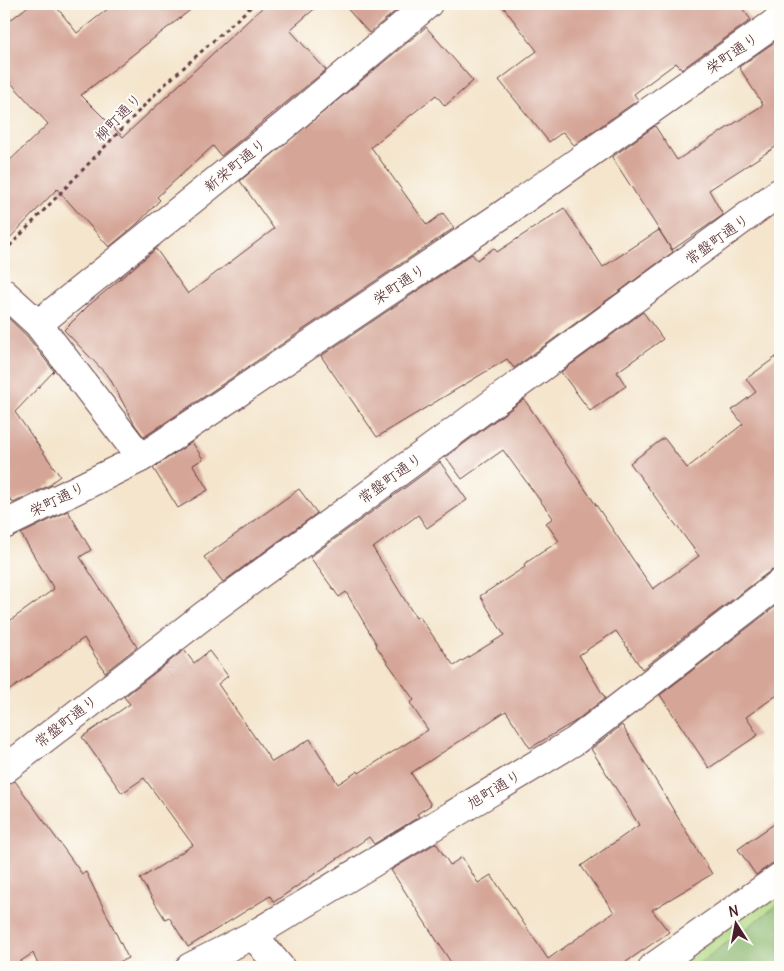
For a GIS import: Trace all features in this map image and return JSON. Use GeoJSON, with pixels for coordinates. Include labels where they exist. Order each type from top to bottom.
{"type":"FeatureCollection","features":[{"type":"Feature","properties":{"kind":"street","name":"新栄町通り"},"geometry":{"type":"LineString","coordinates":[[38,324],[285,125],[428,4]]}},
{"type":"Feature","properties":{"kind":"street","name":"栄町通り"},"geometry":{"type":"LineString","coordinates":[[4,525],[142,458],[502,215],[780,18]]}},
{"type":"Feature","properties":{"kind":"street","name":"常盤町通り"},"geometry":{"type":"LineString","coordinates":[[4,770],[203,616],[780,192]]}},
{"type":"Feature","properties":{"kind":"street"},"geometry":{"type":"LineString","coordinates":[[4,293],[38,324],[142,458]]}},
{"type":"Feature","properties":{"kind":"street","name":"旭町通り"},"geometry":{"type":"LineString","coordinates":[[190,967],[253,935],[575,741],[780,583]]}},
{"type":"Feature","properties":{"kind":"street"},"geometry":{"type":"LineString","coordinates":[[653,967],[780,877]]}},
{"type":"Feature","properties":{"kind":"street"},"geometry":{"type":"LineString","coordinates":[[253,935],[280,967]]}},
{"type":"Feature","properties":{"kind":"path","name":"柳町通り"},"geometry":{"type":"LineString","coordinates":[[4,252],[161,88],[254,4]]}},
{"type":"Feature","properties":{"kind":"green space"},"geometry":{"type":"Polygon","coordinates":[[[780,888],[780,967],[672,967],[780,888]]]}},
{"type":"Feature","properties":{"kind":"green space"},"geometry":{"type":"Polygon","coordinates":[[[780,903],[780,967],[694,967],[780,903]]]}},
{"type":"Feature","properties":{"kind":"building"},"geometry":{"type":"Polygon","coordinates":[[[31,4],[54,4],[77,33],[114,4],[198,4],[81,95],[123,137],[266,4],[320,4],[290,30],[326,70],[221,156],[213,146],[157,197],[160,200],[138,223],[109,247],[57,189],[4,244],[4,166],[48,124],[4,75],[4,25],[31,4]]]}},
{"type":"Feature","properties":{"kind":"building"},"geometry":{"type":"Polygon","coordinates":[[[343,4],[404,4],[369,33],[343,4]]]}},
{"type":"Feature","properties":{"kind":"building"},"geometry":{"type":"Polygon","coordinates":[[[501,4],[739,4],[751,20],[682,69],[676,63],[634,94],[638,100],[574,145],[563,132],[549,142],[499,80],[537,51],[501,4]]]}},
{"type":"Feature","properties":{"kind":"building"},"geometry":{"type":"Polygon","coordinates":[[[426,27],[473,81],[445,106],[436,95],[371,147],[427,225],[443,213],[454,228],[144,437],[135,425],[109,377],[64,330],[89,305],[156,249],[188,294],[274,229],[240,181],[426,27]]]}},
{"type":"Feature","properties":{"kind":"building"},"geometry":{"type":"Polygon","coordinates":[[[780,38],[780,144],[709,190],[723,215],[672,250],[612,157],[655,126],[677,160],[763,105],[739,67],[780,38]]]}},
{"type":"Feature","properties":{"kind":"building"},"geometry":{"type":"Polygon","coordinates":[[[564,208],[603,267],[659,230],[673,252],[514,368],[507,359],[377,437],[321,356],[472,254],[477,260],[494,248],[497,252],[564,208]]]}},
{"type":"Feature","properties":{"kind":"building"},"geometry":{"type":"Polygon","coordinates":[[[643,312],[663,339],[617,372],[626,386],[590,411],[561,372],[643,312]]]}},
{"type":"Feature","properties":{"kind":"building"},"geometry":{"type":"Polygon","coordinates":[[[4,314],[26,335],[54,371],[15,412],[60,476],[52,484],[13,503],[4,490],[4,314]]]}},
{"type":"Feature","properties":{"kind":"building"},"geometry":{"type":"Polygon","coordinates":[[[780,354],[780,568],[770,571],[642,669],[616,631],[579,655],[605,698],[574,722],[530,748],[506,711],[411,773],[431,805],[417,814],[419,817],[374,844],[369,837],[274,902],[270,896],[188,947],[169,917],[165,919],[140,879],[193,845],[144,778],[122,793],[82,737],[130,704],[124,697],[184,650],[194,663],[209,651],[228,676],[218,684],[272,762],[310,739],[338,784],[358,771],[359,773],[428,730],[410,703],[414,700],[376,646],[346,592],[339,597],[310,557],[440,462],[467,500],[427,528],[418,515],[373,548],[416,618],[419,616],[454,666],[504,635],[480,596],[525,567],[524,564],[559,541],[546,523],[553,518],[503,450],[462,479],[446,457],[524,399],[653,589],[699,556],[630,463],[664,438],[687,468],[743,424],[732,410],[756,392],[746,379],[780,354]]]}},
{"type":"Feature","properties":{"kind":"building"},"geometry":{"type":"Polygon","coordinates":[[[192,442],[203,459],[193,465],[208,490],[178,508],[153,468],[192,442]]]}},
{"type":"Feature","properties":{"kind":"building"},"geometry":{"type":"Polygon","coordinates":[[[299,489],[317,513],[223,582],[204,557],[299,489]]]}},
{"type":"Feature","properties":{"kind":"building"},"geometry":{"type":"Polygon","coordinates":[[[68,511],[91,550],[80,557],[137,647],[105,672],[84,638],[4,694],[4,625],[54,589],[21,534],[68,511]]]}},
{"type":"Feature","properties":{"kind":"building"},"geometry":{"type":"Polygon","coordinates":[[[780,603],[780,693],[746,717],[758,735],[709,768],[660,695],[780,603]]]}},
{"type":"Feature","properties":{"kind":"building"},"geometry":{"type":"Polygon","coordinates":[[[622,725],[712,874],[652,910],[669,932],[619,967],[454,967],[391,870],[436,843],[450,865],[462,857],[478,883],[491,875],[548,959],[614,912],[581,866],[639,825],[591,749],[622,725]]]}},
{"type":"Feature","properties":{"kind":"building"},"geometry":{"type":"Polygon","coordinates":[[[15,781],[82,874],[86,872],[128,958],[109,967],[39,967],[33,953],[12,967],[4,967],[4,785],[15,781]]]}},
{"type":"Feature","properties":{"kind":"building"},"geometry":{"type":"Polygon","coordinates":[[[780,820],[780,862],[771,864],[756,875],[738,849],[780,820]]]}}]}
